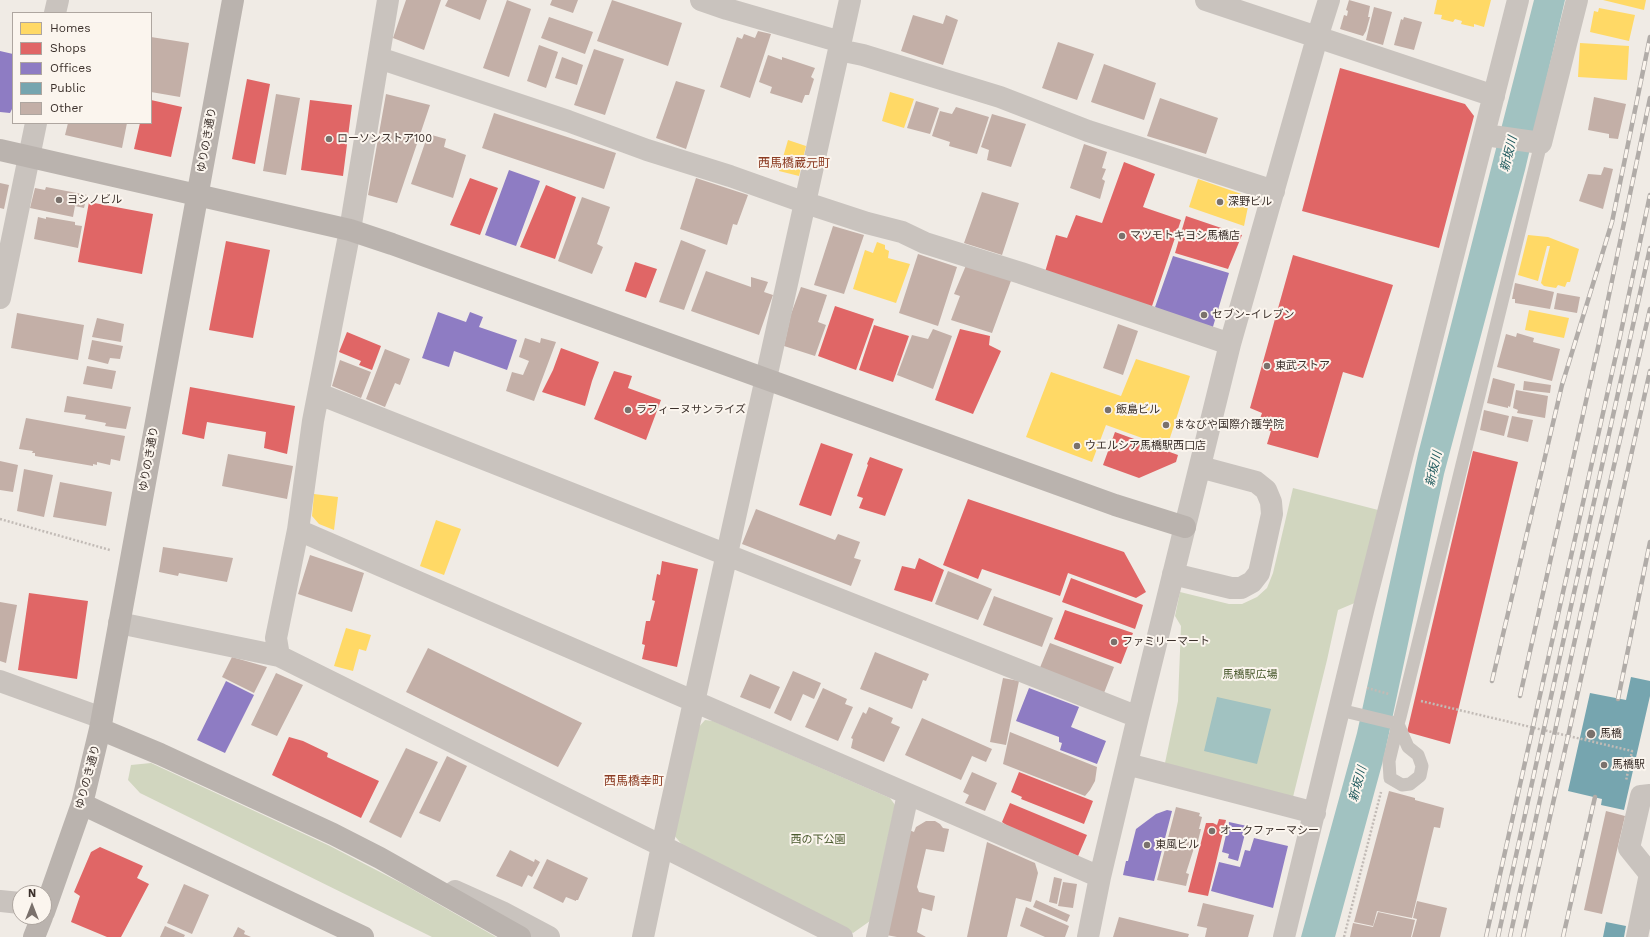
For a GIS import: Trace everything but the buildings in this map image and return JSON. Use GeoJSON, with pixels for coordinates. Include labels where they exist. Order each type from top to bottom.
{"type":"FeatureCollection","features":[{"type":"Feature","properties":{"kind":"street"},"geometry":{"type":"LineString","coordinates":[[55,12],[58,0]]}},
{"type":"Feature","properties":{"kind":"street","name":"ゆりのき通り"},"geometry":{"type":"LineString","coordinates":[[52,889],[82,804],[101,723],[233,0]]}},
{"type":"Feature","properties":{"kind":"street"},"geometry":{"type":"LineString","coordinates":[[279,656],[276,638],[298,530],[313,421],[350,230],[388,0]]}},
{"type":"Feature","properties":{"kind":"street"},"geometry":{"type":"LineString","coordinates":[[701,0],[863,55],[1000,97],[1088,131],[1274,191]]}},
{"type":"Feature","properties":{"kind":"street"},"geometry":{"type":"LineString","coordinates":[[643,937],[850,0]]}},
{"type":"Feature","properties":{"kind":"street"},"geometry":{"type":"LineString","coordinates":[[1206,0],[1494,96]]}},
{"type":"Feature","properties":{"kind":"street"},"geometry":{"type":"LineString","coordinates":[[1088,937],[1100,877],[1172,574],[1230,344],[1329,0]]}},
{"type":"Feature","properties":{"kind":"street"},"geometry":{"type":"LineString","coordinates":[[1284,937],[1364,607],[1485,135],[1518,0]]}},
{"type":"Feature","properties":{"kind":"street"},"geometry":{"type":"LineString","coordinates":[[1485,135],[1541,143],[1577,0]]}},
{"type":"Feature","properties":{"kind":"street"},"geometry":{"type":"LineString","coordinates":[[379,58],[806,203],[868,223],[902,232],[925,243],[1021,273],[1230,344]]}},
{"type":"Feature","properties":{"kind":"street"},"geometry":{"type":"LineString","coordinates":[[0,298],[36,124]]}},
{"type":"Feature","properties":{"kind":"street"},"geometry":{"type":"LineString","coordinates":[[0,150],[350,230],[1115,505],[1185,527]]}},
{"type":"Feature","properties":{"kind":"street"},"geometry":{"type":"LineString","coordinates":[[319,394],[1138,717]]}},
{"type":"Feature","properties":{"kind":"street"},"geometry":{"type":"LineString","coordinates":[[1172,574],[1231,588],[1241,588],[1252,582],[1259,573],[1272,514],[1271,502],[1266,490],[1256,482],[1200,467]]}},
{"type":"Feature","properties":{"kind":"street"},"geometry":{"type":"LineString","coordinates":[[298,530],[1100,877]]}},
{"type":"Feature","properties":{"kind":"street"},"geometry":{"type":"LineString","coordinates":[[119,624],[279,656],[842,937]]}},
{"type":"Feature","properties":{"kind":"street"},"geometry":{"type":"LineString","coordinates":[[0,681],[101,723],[225,784],[333,834],[380,858],[520,937]]}},
{"type":"Feature","properties":{"kind":"street"},"geometry":{"type":"LineString","coordinates":[[1127,764],[1315,812]]}},
{"type":"Feature","properties":{"kind":"street"},"geometry":{"type":"LineString","coordinates":[[877,937],[908,794]]}},
{"type":"Feature","properties":{"kind":"street"},"geometry":{"type":"LineString","coordinates":[[1637,937],[1650,874],[1629,848],[1641,796],[1650,795]]}},
{"type":"Feature","properties":{"kind":"street"},"geometry":{"type":"LineString","coordinates":[[82,804],[363,937]]}},
{"type":"Feature","properties":{"kind":"street"},"geometry":{"type":"LineString","coordinates":[[380,858],[502,912],[549,937]]}},
{"type":"Feature","properties":{"kind":"street","name":"ゆりのき通り"},"geometry":{"type":"LineString","coordinates":[[34,937],[39,925]]}},
{"type":"Feature","properties":{"kind":"lane"},"geometry":{"type":"LineString","coordinates":[[1398,724],[1408,747],[1418,755],[1422,766],[1420,776],[1410,784],[1402,785],[1390,778],[1389,761],[1398,724],[1541,143]]}},
{"type":"Feature","properties":{"kind":"lane"},"geometry":{"type":"LineString","coordinates":[[1340,710],[1398,724]]}},
{"type":"Feature","properties":{"kind":"path"},"geometry":{"type":"LineString","coordinates":[[0,519],[110,550]]}},
{"type":"Feature","properties":{"kind":"path"},"geometry":{"type":"LineString","coordinates":[[1366,688],[1396,695]]}},
{"type":"Feature","properties":{"kind":"path"},"geometry":{"type":"LineString","coordinates":[[1419,701],[1632,751],[1626,781]]}},
{"type":"Feature","properties":{"kind":"path"},"geometry":{"type":"LineString","coordinates":[[1586,740],[1588,732]]}},
{"type":"Feature","properties":{"kind":"path"},"geometry":{"type":"LineString","coordinates":[[1344,937],[1382,788],[1390,778]]}},
{"type":"Feature","properties":{"kind":"green space","name":"馬橋駅広場"},"geometry":{"type":"Polygon","coordinates":[[[1293,488],[1382,511],[1357,602],[1338,610],[1292,801],[1165,763],[1178,701],[1181,626],[1175,616],[1180,592],[1229,604],[1242,604],[1257,597],[1267,588],[1273,573],[1293,488]]]}},
{"type":"Feature","properties":{"kind":"green space","name":"西の下公園"},"geometry":{"type":"Polygon","coordinates":[[[705,720],[713,721],[890,798],[895,805],[870,921],[853,933],[684,847],[673,834],[698,728],[705,720]]]}},
{"type":"Feature","properties":{"kind":"green space"},"geometry":{"type":"Polygon","coordinates":[[[151,763],[330,846],[405,885],[496,937],[432,937],[140,793],[128,780],[131,765],[151,763]]]}},
{"type":"Feature","properties":{"kind":"water","name":"新坂川"},"geometry":{"type":"Polygon","coordinates":[[[1534,0],[1565,0],[1525,170],[1444,474],[1384,757],[1335,937],[1301,937],[1357,733],[1418,454],[1534,0]]]}},
{"type":"Feature","properties":{"kind":"water"},"geometry":{"type":"Polygon","coordinates":[[[1217,697],[1271,709],[1257,764],[1204,751],[1217,697]]]}},
{"type":"Feature","properties":{"kind":"railway"},"geometry":{"type":"LineString","coordinates":[[1492,681],[1562,385],[1612,222],[1650,37]]}},
{"type":"Feature","properties":{"kind":"railway"},"geometry":{"type":"LineString","coordinates":[[1520,696],[1599,343],[1650,98]]}},
{"type":"Feature","properties":{"kind":"railway"},"geometry":{"type":"LineString","coordinates":[[1486,937],[1618,346],[1650,195]]}},
{"type":"Feature","properties":{"kind":"railway"},"geometry":{"type":"LineString","coordinates":[[1498,937],[1650,248]]}},
{"type":"Feature","properties":{"kind":"railway"},"geometry":{"type":"LineString","coordinates":[[1510,937],[1593,557],[1650,309]]}},
{"type":"Feature","properties":{"kind":"railway"},"geometry":{"type":"LineString","coordinates":[[1523,937],[1650,371]]}},
{"type":"Feature","properties":{"kind":"railway"},"geometry":{"type":"LineString","coordinates":[[1618,699],[1650,542]]}},
{"type":"Feature","properties":{"kind":"railway"},"geometry":{"type":"LineString","coordinates":[[1563,937],[1595,797]]}},
{"type":"Feature","properties":{"kind":"place","name":"ローソンストア100"},"geometry":{"type":"Point","coordinates":[329,139]}},
{"type":"Feature","properties":{"kind":"place","name":"ヨシノビル"},"geometry":{"type":"Point","coordinates":[59,200]}},
{"type":"Feature","properties":{"kind":"place","name":"深野ビル"},"geometry":{"type":"Point","coordinates":[1220,202]}},
{"type":"Feature","properties":{"kind":"place","name":"マツモトキヨシ馬橋店"},"geometry":{"type":"Point","coordinates":[1122,236]}},
{"type":"Feature","properties":{"kind":"place","name":"セブン-イレブン"},"geometry":{"type":"Point","coordinates":[1204,315]}},
{"type":"Feature","properties":{"kind":"place","name":"東武ストア"},"geometry":{"type":"Point","coordinates":[1267,366]}},
{"type":"Feature","properties":{"kind":"place","name":"ラフィーヌサンライズ"},"geometry":{"type":"Point","coordinates":[628,410]}},
{"type":"Feature","properties":{"kind":"place","name":"飯島ビル"},"geometry":{"type":"Point","coordinates":[1108,410]}},
{"type":"Feature","properties":{"kind":"place","name":"まなびや国際介護学院"},"geometry":{"type":"Point","coordinates":[1166,425]}},
{"type":"Feature","properties":{"kind":"place","name":"ウエルシア馬橋駅西口店"},"geometry":{"type":"Point","coordinates":[1077,446]}},
{"type":"Feature","properties":{"kind":"place","name":"ファミリーマート"},"geometry":{"type":"Point","coordinates":[1114,642]}},
{"type":"Feature","properties":{"kind":"place","name":"馬橋"},"geometry":{"type":"Point","coordinates":[1591,734]}},
{"type":"Feature","properties":{"kind":"place","name":"馬橋駅"},"geometry":{"type":"Point","coordinates":[1604,765]}},
{"type":"Feature","properties":{"kind":"place","name":"オークファーマシー"},"geometry":{"type":"Point","coordinates":[1212,831]}},
{"type":"Feature","properties":{"kind":"place","name":"東風ビル"},"geometry":{"type":"Point","coordinates":[1147,845]}},
{"type":"Feature","properties":{"kind":"district","name":"西馬橋蔵元町"},"geometry":{"type":"Point","coordinates":[794,163]}},
{"type":"Feature","properties":{"kind":"district","name":"西馬橋幸町"},"geometry":{"type":"Point","coordinates":[634,781]}}]}
